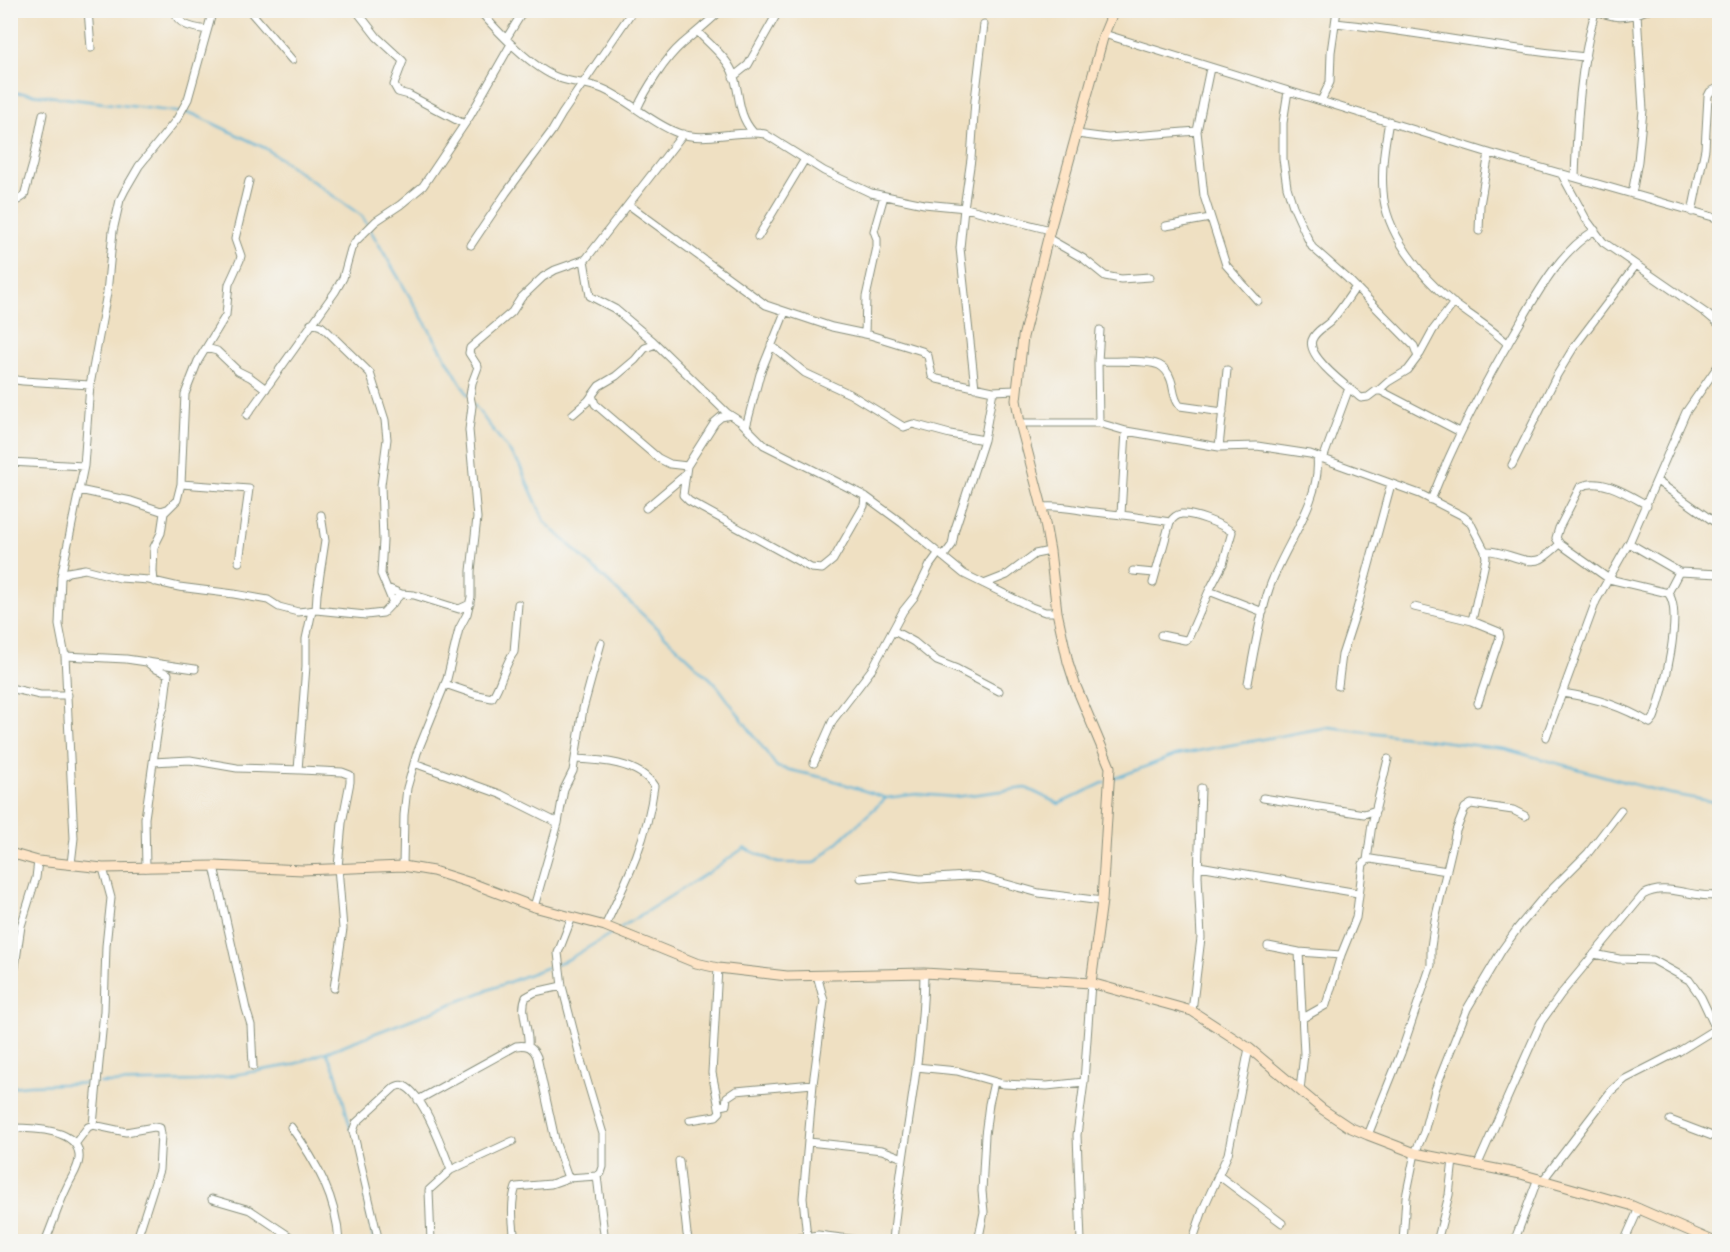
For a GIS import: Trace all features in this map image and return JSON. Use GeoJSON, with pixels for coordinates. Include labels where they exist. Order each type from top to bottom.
{"type":"FeatureCollection","features":[{"type":"Feature","properties":{"kind":"street"},"geometry":{"type":"LineString","coordinates":[[88,10],[91,48]]}},
{"type":"Feature","properties":{"kind":"street"},"geometry":{"type":"LineString","coordinates":[[174,10],[175,16],[188,26],[207,30]]}},
{"type":"Feature","properties":{"kind":"street"},"geometry":{"type":"LineString","coordinates":[[71,864],[74,838],[68,695],[65,656],[59,625],[61,578],[84,466],[90,385],[107,293],[113,231],[120,201],[139,166],[177,119],[188,99],[213,10]]}},
{"type":"Feature","properties":{"kind":"street"},"geometry":{"type":"LineString","coordinates":[[249,10],[292,60]]}},
{"type":"Feature","properties":{"kind":"street"},"geometry":{"type":"LineString","coordinates":[[356,10],[377,37],[403,61],[394,85],[398,92],[409,95],[464,124]]}},
{"type":"Feature","properties":{"kind":"street"},"geometry":{"type":"LineString","coordinates":[[478,10],[509,41],[548,73],[557,78],[603,89],[679,133],[702,137],[753,132],[765,134],[824,171],[871,193],[924,204],[964,208],[1048,235],[1051,240],[1084,259],[1105,276],[1121,279],[1150,277]]}},
{"type":"Feature","properties":{"kind":"street"},"geometry":{"type":"LineString","coordinates":[[247,415],[343,278],[355,242],[376,221],[423,186],[464,124],[524,10]]}},
{"type":"Feature","properties":{"kind":"street"},"geometry":{"type":"LineString","coordinates":[[471,245],[552,131],[633,10]]}},
{"type":"Feature","properties":{"kind":"street"},"geometry":{"type":"LineString","coordinates":[[637,109],[646,89],[674,53],[721,10]]}},
{"type":"Feature","properties":{"kind":"street"},"geometry":{"type":"LineString","coordinates":[[733,77],[748,65],[779,10]]}},
{"type":"Feature","properties":{"kind":"street"},"geometry":{"type":"LineString","coordinates":[[1321,101],[1330,82],[1331,52],[1337,10]]}},
{"type":"Feature","properties":{"kind":"street"},"geometry":{"type":"LineString","coordinates":[[1575,177],[1576,133],[1593,11],[1617,18],[1637,15],[1647,10]]}},
{"type":"Feature","properties":{"kind":"street"},"geometry":{"type":"LineString","coordinates":[[1081,1242],[1077,1135],[1084,1082],[1091,983],[1102,901],[1110,767],[1075,684],[1057,612],[1042,507],[1020,423],[1016,390],[1023,337],[1048,235],[1112,11]]}},
{"type":"Feature","properties":{"kind":"street"},"geometry":{"type":"LineString","coordinates":[[1632,194],[1643,110],[1637,15]]}},
{"type":"Feature","properties":{"kind":"street"},"geometry":{"type":"LineString","coordinates":[[1335,23],[1586,57]]}},
{"type":"Feature","properties":{"kind":"street"},"geometry":{"type":"LineString","coordinates":[[975,387],[960,248],[984,24]]}},
{"type":"Feature","properties":{"kind":"street"},"geometry":{"type":"LineString","coordinates":[[698,32],[724,60],[733,77],[745,123],[753,132]]}},
{"type":"Feature","properties":{"kind":"street"},"geometry":{"type":"LineString","coordinates":[[1104,34],[1489,153],[1719,219]]}},
{"type":"Feature","properties":{"kind":"street"},"geometry":{"type":"LineString","coordinates":[[1210,68],[1197,131],[1200,170],[1210,218],[1226,265],[1258,301]]}},
{"type":"Feature","properties":{"kind":"street"},"geometry":{"type":"LineString","coordinates":[[1692,212],[1705,149],[1708,96],[1710,92],[1719,87]]}},
{"type":"Feature","properties":{"kind":"street"},"geometry":{"type":"LineString","coordinates":[[1288,91],[1283,123],[1283,159],[1287,187],[1311,247],[1356,287],[1414,346],[1418,357]]}},
{"type":"Feature","properties":{"kind":"street"},"geometry":{"type":"LineString","coordinates":[[10,200],[18,200],[24,196],[43,114]]}},
{"type":"Feature","properties":{"kind":"street"},"geometry":{"type":"LineString","coordinates":[[1389,121],[1383,168],[1383,192],[1389,218],[1417,269],[1454,303],[1508,344]]}},
{"type":"Feature","properties":{"kind":"street"},"geometry":{"type":"LineString","coordinates":[[1077,134],[1108,138],[1197,131]]}},
{"type":"Feature","properties":{"kind":"street"},"geometry":{"type":"LineString","coordinates":[[403,866],[405,799],[414,763],[452,665],[459,629],[470,604],[477,518],[469,430],[472,406],[470,396],[478,367],[470,353],[470,348],[512,312],[521,298],[543,277],[555,270],[584,260],[603,239],[683,134]]}},
{"type":"Feature","properties":{"kind":"street"},"geometry":{"type":"LineString","coordinates":[[1479,231],[1481,194],[1489,153]]}},
{"type":"Feature","properties":{"kind":"street"},"geometry":{"type":"LineString","coordinates":[[758,237],[805,159]]}},
{"type":"Feature","properties":{"kind":"street"},"geometry":{"type":"LineString","coordinates":[[1561,173],[1580,210],[1604,242],[1707,314],[1719,325]]}},
{"type":"Feature","properties":{"kind":"street"},"geometry":{"type":"LineString","coordinates":[[154,582],[153,558],[164,511],[177,501],[181,484],[185,394],[198,361],[226,315],[229,284],[241,256],[235,239],[249,181]]}},
{"type":"Feature","properties":{"kind":"street"},"geometry":{"type":"LineString","coordinates":[[865,334],[866,297],[877,247],[873,231],[885,196]]}},
{"type":"Feature","properties":{"kind":"street"},"geometry":{"type":"LineString","coordinates":[[629,205],[676,238],[749,295],[766,305],[832,327],[865,334],[926,353],[934,378],[993,391],[1016,390]]}},
{"type":"Feature","properties":{"kind":"street"},"geometry":{"type":"LineString","coordinates":[[1166,226],[1210,218]]}},
{"type":"Feature","properties":{"kind":"street"},"geometry":{"type":"LineString","coordinates":[[1431,500],[1460,432],[1508,344],[1546,281],[1580,240],[1595,230]]}},
{"type":"Feature","properties":{"kind":"street"},"geometry":{"type":"LineString","coordinates":[[584,260],[590,296],[615,309],[656,344],[730,415],[745,423],[764,445],[864,496],[902,523],[964,574],[1031,607],[1046,612],[1057,612]]}},
{"type":"Feature","properties":{"kind":"street"},"geometry":{"type":"LineString","coordinates":[[1512,465],[1574,346],[1636,265]]}},
{"type":"Feature","properties":{"kind":"street"},"geometry":{"type":"LineString","coordinates":[[1356,287],[1330,322],[1313,337],[1311,344],[1312,352],[1320,362],[1364,398],[1408,370],[1433,330],[1454,303]]}},
{"type":"Feature","properties":{"kind":"street"},"geometry":{"type":"LineString","coordinates":[[10,289],[10,296]]}},
{"type":"Feature","properties":{"kind":"street"},"geometry":{"type":"LineString","coordinates":[[745,423],[760,374],[785,312]]}},
{"type":"Feature","properties":{"kind":"street"},"geometry":{"type":"LineString","coordinates":[[311,323],[327,331],[370,374],[386,420],[387,439],[381,485],[383,540],[381,574],[393,603]]}},
{"type":"Feature","properties":{"kind":"street"},"geometry":{"type":"LineString","coordinates":[[1099,423],[1100,330]]}},
{"type":"Feature","properties":{"kind":"street"},"geometry":{"type":"LineString","coordinates":[[573,414],[599,386],[616,376],[645,348],[656,344]]}},
{"type":"Feature","properties":{"kind":"street"},"geometry":{"type":"LineString","coordinates":[[771,345],[805,373],[850,394],[904,427],[913,424],[984,440]]}},
{"type":"Feature","properties":{"kind":"street"},"geometry":{"type":"LineString","coordinates":[[206,348],[217,351],[238,371],[266,389]]}},
{"type":"Feature","properties":{"kind":"street"},"geometry":{"type":"LineString","coordinates":[[1098,361],[1159,365],[1167,372],[1180,406],[1223,412]]}},
{"type":"Feature","properties":{"kind":"street"},"geometry":{"type":"LineString","coordinates":[[1546,737],[1596,602],[1647,505],[1686,412],[1719,363]]}},
{"type":"Feature","properties":{"kind":"street"},"geometry":{"type":"LineString","coordinates":[[1219,447],[1227,370]]}},
{"type":"Feature","properties":{"kind":"street"},"geometry":{"type":"LineString","coordinates":[[12,380],[90,385]]}},
{"type":"Feature","properties":{"kind":"street"},"geometry":{"type":"LineString","coordinates":[[1248,683],[1269,589],[1313,492],[1319,473],[1320,458],[1349,388]]}},
{"type":"Feature","properties":{"kind":"street"},"geometry":{"type":"LineString","coordinates":[[814,763],[833,720],[872,669],[903,611],[915,596],[930,565],[954,540],[955,530],[984,440],[993,391]]}},
{"type":"Feature","properties":{"kind":"street"},"geometry":{"type":"LineString","coordinates":[[1378,391],[1460,432]]}},
{"type":"Feature","properties":{"kind":"street"},"geometry":{"type":"LineString","coordinates":[[592,395],[595,404],[658,458],[670,464],[687,466]]}},
{"type":"Feature","properties":{"kind":"street"},"geometry":{"type":"LineString","coordinates":[[730,415],[715,422],[687,466],[683,495],[689,501],[811,568],[822,569],[832,560],[864,506],[864,496]]}},
{"type":"Feature","properties":{"kind":"street"},"geometry":{"type":"LineString","coordinates":[[1020,423],[1099,423],[1126,431],[1219,447],[1257,446],[1290,450],[1320,458],[1431,500],[1470,522],[1485,552],[1486,558],[1472,621]]}},
{"type":"Feature","properties":{"kind":"street"},"geometry":{"type":"LineString","coordinates":[[1121,514],[1126,431]]}},
{"type":"Feature","properties":{"kind":"street"},"geometry":{"type":"LineString","coordinates":[[10,462],[84,466]]}},
{"type":"Feature","properties":{"kind":"street"},"geometry":{"type":"LineString","coordinates":[[1319,473],[1331,462]]}},
{"type":"Feature","properties":{"kind":"street"},"geometry":{"type":"LineString","coordinates":[[646,508],[684,476]]}},
{"type":"Feature","properties":{"kind":"street"},"geometry":{"type":"LineString","coordinates":[[1657,481],[1719,526]]}},
{"type":"Feature","properties":{"kind":"street"},"geometry":{"type":"LineString","coordinates":[[1562,693],[1599,701],[1650,723],[1658,709],[1668,667],[1672,635],[1674,605],[1671,597],[1668,593],[1609,579],[1560,544],[1556,538],[1580,487],[1584,485],[1591,483],[1615,489],[1647,505]]}},
{"type":"Feature","properties":{"kind":"street"},"geometry":{"type":"LineString","coordinates":[[181,484],[249,489],[239,562]]}},
{"type":"Feature","properties":{"kind":"street"},"geometry":{"type":"LineString","coordinates":[[1338,686],[1342,655],[1391,484]]}},
{"type":"Feature","properties":{"kind":"street"},"geometry":{"type":"LineString","coordinates":[[79,490],[164,511]]}},
{"type":"Feature","properties":{"kind":"street"},"geometry":{"type":"LineString","coordinates":[[864,506],[874,503]]}},
{"type":"Feature","properties":{"kind":"street"},"geometry":{"type":"LineString","coordinates":[[1042,507],[1065,506],[1091,512],[1170,522]]}},
{"type":"Feature","properties":{"kind":"street"},"geometry":{"type":"LineString","coordinates":[[1153,583],[1170,522],[1175,516],[1184,514],[1217,523],[1232,532],[1223,564],[1188,639],[1161,635]]}},
{"type":"Feature","properties":{"kind":"street"},"geometry":{"type":"LineString","coordinates":[[298,770],[306,639],[314,611],[325,541],[321,515]]}},
{"type":"Feature","properties":{"kind":"street"},"geometry":{"type":"LineString","coordinates":[[1629,543],[1679,572],[1719,574]]}},
{"type":"Feature","properties":{"kind":"street"},"geometry":{"type":"LineString","coordinates":[[1485,552],[1496,551],[1535,561],[1560,544]]}},
{"type":"Feature","properties":{"kind":"street"},"geometry":{"type":"LineString","coordinates":[[984,584],[1007,575],[1035,554],[1050,551]]}},
{"type":"Feature","properties":{"kind":"street"},"geometry":{"type":"LineString","coordinates":[[61,578],[68,572],[85,569],[120,578],[130,577],[188,589],[268,600],[279,607],[298,612],[376,614],[387,609],[401,594]]}},
{"type":"Feature","properties":{"kind":"street"},"geometry":{"type":"LineString","coordinates":[[1133,571],[1154,573]]}},
{"type":"Feature","properties":{"kind":"street"},"geometry":{"type":"LineString","coordinates":[[1668,593],[1679,572]]}},
{"type":"Feature","properties":{"kind":"street"},"geometry":{"type":"LineString","coordinates":[[387,588],[401,594],[414,595],[459,609],[470,604]]}},
{"type":"Feature","properties":{"kind":"street"},"geometry":{"type":"LineString","coordinates":[[1209,591],[1263,612]]}},
{"type":"Feature","properties":{"kind":"street"},"geometry":{"type":"LineString","coordinates":[[445,684],[492,698],[500,686],[508,658],[514,652],[518,604]]}},
{"type":"Feature","properties":{"kind":"street"},"geometry":{"type":"LineString","coordinates":[[1414,607],[1472,621],[1493,628],[1500,634],[1478,703]]}},
{"type":"Feature","properties":{"kind":"street"},"geometry":{"type":"LineString","coordinates":[[459,609],[464,619]]}},
{"type":"Feature","properties":{"kind":"street"},"geometry":{"type":"LineString","coordinates":[[894,630],[914,642],[937,661],[999,691]]}},
{"type":"Feature","properties":{"kind":"street"},"geometry":{"type":"LineString","coordinates":[[534,907],[558,823],[564,789],[573,771],[583,709],[601,643]]}},
{"type":"Feature","properties":{"kind":"street"},"geometry":{"type":"LineString","coordinates":[[65,656],[147,662],[195,669]]}},
{"type":"Feature","properties":{"kind":"street"},"geometry":{"type":"LineString","coordinates":[[146,868],[145,818],[168,674],[147,662]]}},
{"type":"Feature","properties":{"kind":"street"},"geometry":{"type":"LineString","coordinates":[[10,688],[40,695],[68,695]]}},
{"type":"Feature","properties":{"kind":"street"},"geometry":{"type":"LineString","coordinates":[[575,759],[604,760],[623,764],[650,780],[654,786],[645,833],[637,857],[605,926]]}},
{"type":"Feature","properties":{"kind":"street"},"geometry":{"type":"LineString","coordinates":[[1303,1018],[1326,1005],[1341,955],[1353,927],[1363,864],[1367,860],[1372,824],[1388,759]]}},
{"type":"Feature","properties":{"kind":"street"},"geometry":{"type":"LineString","coordinates":[[153,762],[190,760],[237,768],[342,772],[350,775],[338,867],[343,929],[334,988]]}},
{"type":"Feature","properties":{"kind":"street"},"geometry":{"type":"LineString","coordinates":[[414,763],[500,794],[558,823]]}},
{"type":"Feature","properties":{"kind":"street"},"geometry":{"type":"LineString","coordinates":[[1192,1011],[1201,938],[1199,866],[1201,788]]}},
{"type":"Feature","properties":{"kind":"street"},"geometry":{"type":"LineString","coordinates":[[1263,798],[1364,814],[1376,810]]}},
{"type":"Feature","properties":{"kind":"street"},"geometry":{"type":"LineString","coordinates":[[1368,1135],[1401,1053],[1431,965],[1432,934],[1458,825],[1465,808],[1470,804],[1513,810],[1526,816]]}},
{"type":"Feature","properties":{"kind":"street"},"geometry":{"type":"LineString","coordinates":[[1402,1242],[1406,1197],[1415,1153],[1424,1131],[1435,1090],[1467,1009],[1502,950],[1542,899],[1588,853],[1621,810]]}},
{"type":"Feature","properties":{"kind":"street"},"geometry":{"type":"LineString","coordinates":[[10,853],[38,861],[103,868],[214,866],[303,870],[403,866],[474,884],[534,907],[605,926],[696,963],[718,968],[787,976],[924,973],[1091,983],[1192,1011],[1249,1048],[1322,1109],[1349,1127],[1368,1135],[1415,1153],[1478,1164],[1540,1179],[1639,1208],[1715,1242]]}},
{"type":"Feature","properties":{"kind":"street"},"geometry":{"type":"LineString","coordinates":[[1367,860],[1447,871]]}},
{"type":"Feature","properties":{"kind":"street"},"geometry":{"type":"LineString","coordinates":[[10,1000],[21,926],[36,878],[38,861]]}},
{"type":"Feature","properties":{"kind":"street"},"geometry":{"type":"LineString","coordinates":[[214,866],[251,1025],[253,1066]]}},
{"type":"Feature","properties":{"kind":"street"},"geometry":{"type":"LineString","coordinates":[[1199,866],[1358,893]]}},
{"type":"Feature","properties":{"kind":"street"},"geometry":{"type":"LineString","coordinates":[[93,1125],[104,1011],[106,946],[111,898],[103,868]]}},
{"type":"Feature","properties":{"kind":"street"},"geometry":{"type":"LineString","coordinates":[[861,878],[891,874],[920,879],[981,877],[1039,893],[1102,901]]}},
{"type":"Feature","properties":{"kind":"street"},"geometry":{"type":"LineString","coordinates":[[1478,1164],[1540,1023],[1561,994],[1643,895],[1650,891],[1719,895]]}},
{"type":"Feature","properties":{"kind":"street"},"geometry":{"type":"LineString","coordinates":[[515,1242],[513,1217],[516,1187],[551,1184],[568,1178],[597,1176],[603,1167],[603,1134],[562,986],[558,956],[572,917]]}},
{"type":"Feature","properties":{"kind":"street"},"geometry":{"type":"LineString","coordinates":[[1268,946],[1299,952],[1341,955]]}},
{"type":"Feature","properties":{"kind":"street"},"geometry":{"type":"LineString","coordinates":[[1299,952],[1304,1054],[1300,1090]]}},
{"type":"Feature","properties":{"kind":"street"},"geometry":{"type":"LineString","coordinates":[[1514,1242],[1540,1179],[1611,1091],[1625,1079],[1678,1052],[1718,1028],[1689,980],[1653,960],[1619,959],[1594,954]]}},
{"type":"Feature","properties":{"kind":"street"},"geometry":{"type":"LineString","coordinates":[[690,1120],[719,1114],[720,1106],[712,1073],[718,968]]}},
{"type":"Feature","properties":{"kind":"street"},"geometry":{"type":"LineString","coordinates":[[884,1242],[893,1240],[898,1183],[924,1005],[924,973]]}},
{"type":"Feature","properties":{"kind":"street"},"geometry":{"type":"LineString","coordinates":[[807,1237],[803,1198],[813,1084],[824,1001],[817,975]]}},
{"type":"Feature","properties":{"kind":"street"},"geometry":{"type":"LineString","coordinates":[[528,1046],[529,1035],[523,1006],[526,996],[562,986]]}},
{"type":"Feature","properties":{"kind":"street"},"geometry":{"type":"LineString","coordinates":[[417,1100],[516,1046],[528,1046],[534,1050],[537,1057],[556,1144],[568,1178]]}},
{"type":"Feature","properties":{"kind":"street"},"geometry":{"type":"LineString","coordinates":[[1192,1242],[1204,1207],[1228,1154],[1249,1048]]}},
{"type":"Feature","properties":{"kind":"street"},"geometry":{"type":"LineString","coordinates":[[916,1067],[957,1071],[994,1082],[1047,1086],[1084,1082]]}},
{"type":"Feature","properties":{"kind":"street"},"geometry":{"type":"LineString","coordinates":[[978,1242],[984,1212],[982,1191],[988,1104],[994,1082]]}},
{"type":"Feature","properties":{"kind":"street"},"geometry":{"type":"LineString","coordinates":[[720,1106],[726,1105],[727,1097],[736,1090],[813,1084]]}},
{"type":"Feature","properties":{"kind":"street"},"geometry":{"type":"LineString","coordinates":[[379,1242],[353,1127],[395,1087],[401,1085],[405,1087],[417,1100],[434,1127],[451,1170]]}},
{"type":"Feature","properties":{"kind":"street"},"geometry":{"type":"LineString","coordinates":[[1671,1120],[1719,1138]]}},
{"type":"Feature","properties":{"kind":"street"},"geometry":{"type":"LineString","coordinates":[[75,1144],[88,1127],[93,1125],[126,1132],[159,1128],[161,1134],[159,1170],[136,1242]]}},
{"type":"Feature","properties":{"kind":"street"},"geometry":{"type":"LineString","coordinates":[[291,1127],[324,1181],[334,1203],[339,1242]]}},
{"type":"Feature","properties":{"kind":"street"},"geometry":{"type":"LineString","coordinates":[[10,1128],[49,1131],[65,1136],[75,1144],[79,1152],[78,1166],[67,1186],[45,1242]]}},
{"type":"Feature","properties":{"kind":"street"},"geometry":{"type":"LineString","coordinates":[[431,1242],[429,1190],[451,1170],[513,1141]]}},
{"type":"Feature","properties":{"kind":"street"},"geometry":{"type":"LineString","coordinates":[[809,1142],[882,1150],[903,1158]]}},
{"type":"Feature","properties":{"kind":"street"},"geometry":{"type":"LineString","coordinates":[[1437,1242],[1449,1195],[1453,1160]]}},
{"type":"Feature","properties":{"kind":"street"},"geometry":{"type":"LineString","coordinates":[[679,1161],[689,1242]]}},
{"type":"Feature","properties":{"kind":"street"},"geometry":{"type":"LineString","coordinates":[[1218,1175],[1282,1224]]}},
{"type":"Feature","properties":{"kind":"street"},"geometry":{"type":"LineString","coordinates":[[597,1176],[605,1242]]}},
{"type":"Feature","properties":{"kind":"street"},"geometry":{"type":"LineString","coordinates":[[212,1199],[250,1210],[298,1242]]}},
{"type":"Feature","properties":{"kind":"street"},"geometry":{"type":"LineString","coordinates":[[1624,1242],[1639,1208]]}},
{"type":"Feature","properties":{"kind":"street"},"geometry":{"type":"LineString","coordinates":[[773,1242],[818,1235],[873,1242]]}},
{"type":"Feature","properties":{"kind":"waterway"},"geometry":{"type":"LineString","coordinates":[[10,93],[193,114],[265,148],[362,216],[468,395]]}},
{"type":"Feature","properties":{"kind":"waterway"},"geometry":{"type":"LineString","coordinates":[[474,405],[519,464],[545,522],[716,684],[777,767],[829,779],[886,798],[917,794],[954,797],[1026,788],[1059,804],[1105,782]]}},
{"type":"Feature","properties":{"kind":"waterway"},"geometry":{"type":"LineString","coordinates":[[1113,779],[1176,755],[1329,727],[1505,749],[1666,793],[1720,803]]}},
{"type":"Feature","properties":{"kind":"waterway"},"geometry":{"type":"LineString","coordinates":[[620,928],[744,848],[778,863],[815,863],[886,798]]}},
{"type":"Feature","properties":{"kind":"waterway"},"geometry":{"type":"LineString","coordinates":[[100,1083],[198,1081],[292,1065],[569,959],[612,933]]}},
{"type":"Feature","properties":{"kind":"waterway"},"geometry":{"type":"LineString","coordinates":[[327,1053],[336,1073],[351,1130]]}},
{"type":"Feature","properties":{"kind":"waterway"},"geometry":{"type":"LineString","coordinates":[[10,1087],[95,1083]]}},
{"type":"Feature","properties":{"kind":"waterway"},"geometry":{"type":"LineString","coordinates":[[365,1197],[374,1242]]}}]}
